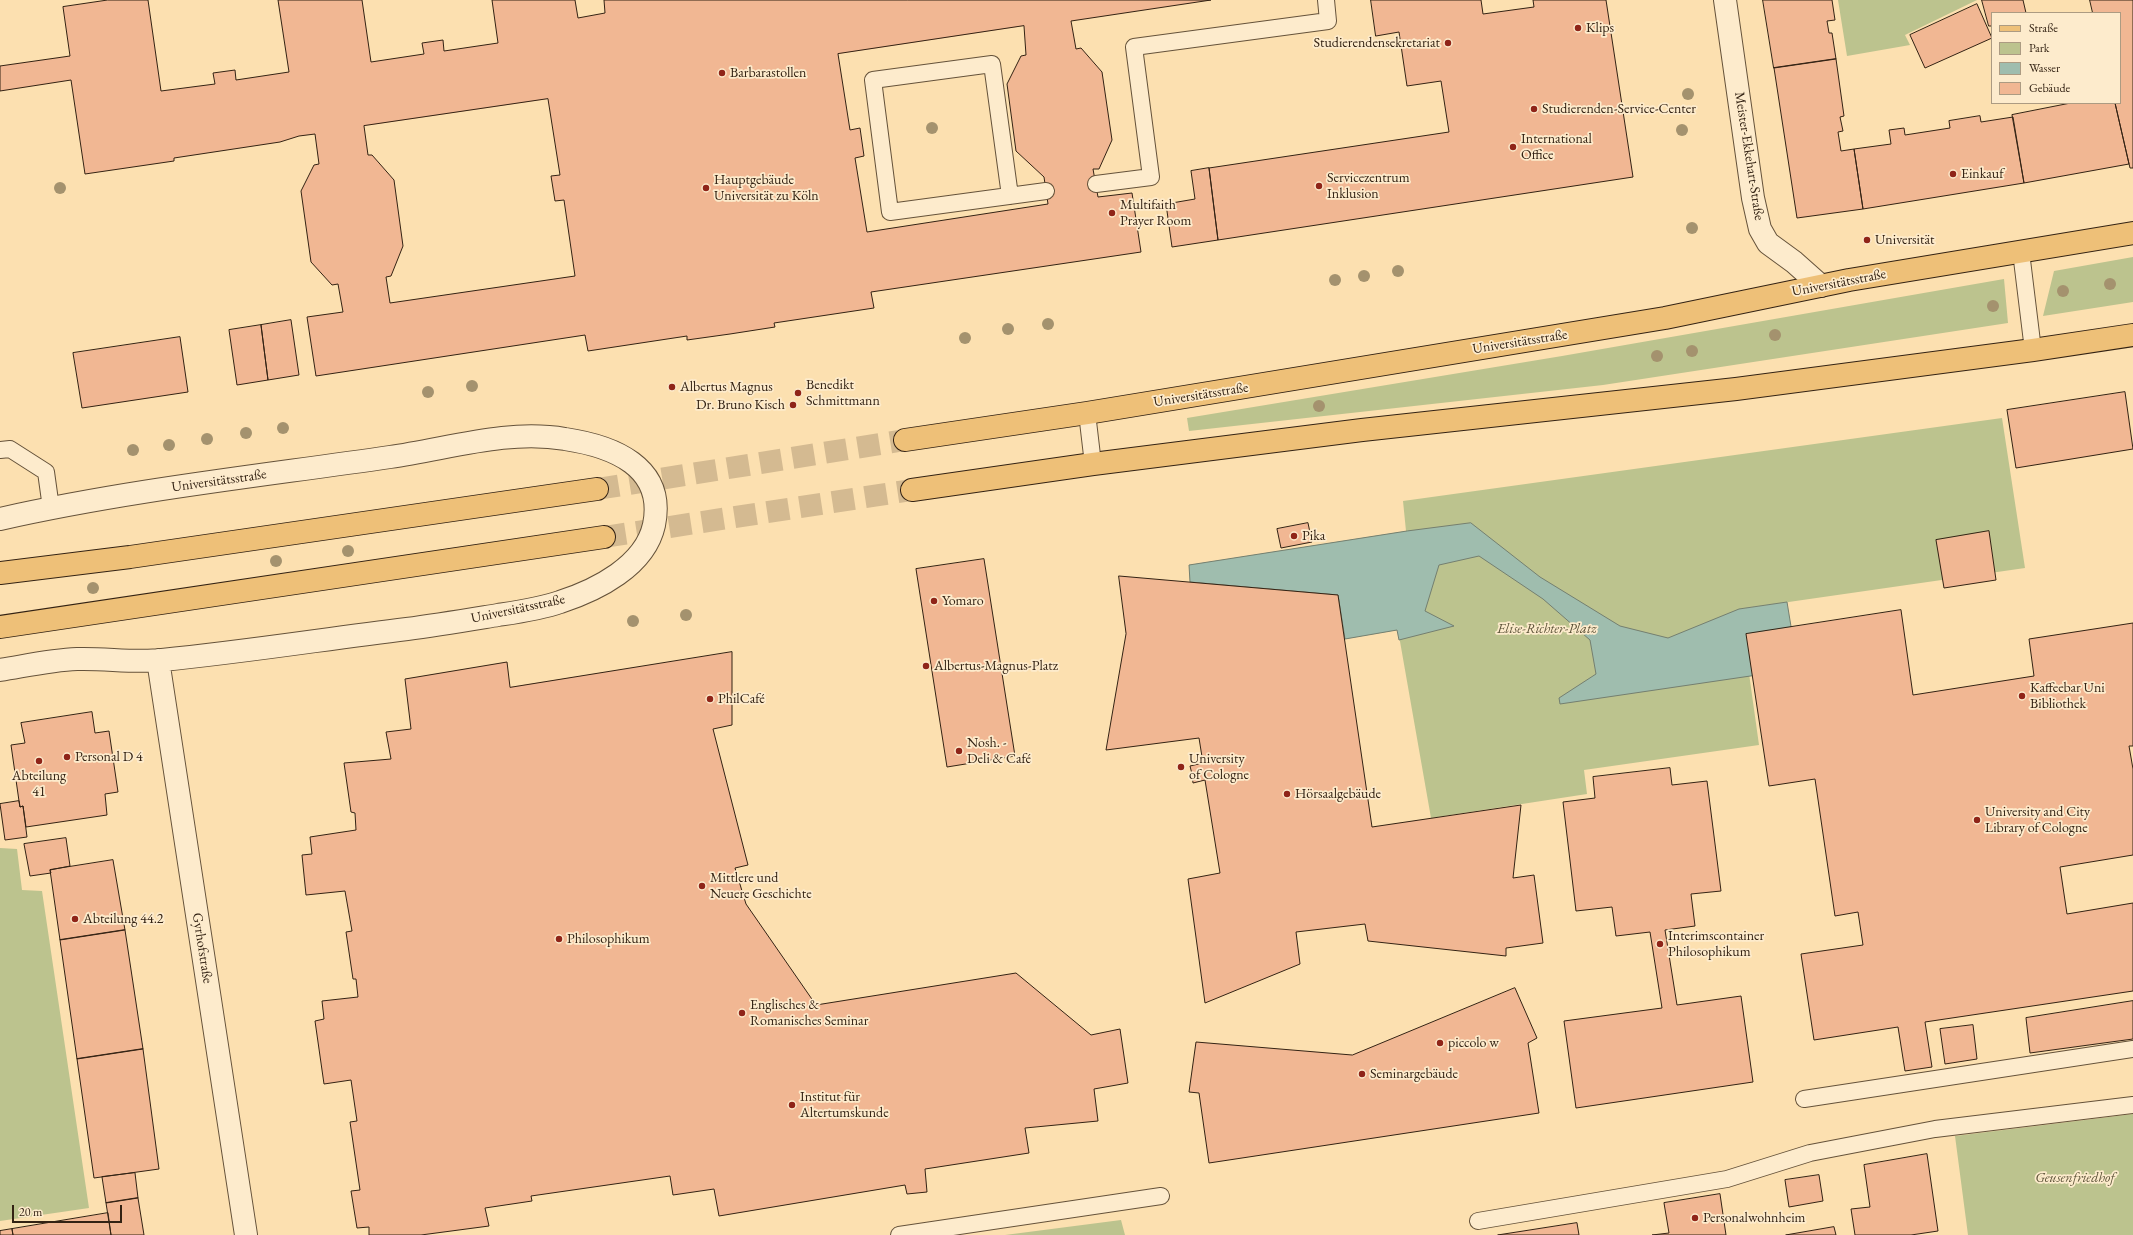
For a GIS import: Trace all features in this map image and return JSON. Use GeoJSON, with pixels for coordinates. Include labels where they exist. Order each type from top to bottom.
{"type":"FeatureCollection","features":[{"type":"Feature","properties":{"kind":"main road","name":"Universitätsstraße"},"geometry":{"type":"LineString","coordinates":[[906,440],[1087,413],[1665,318],[1821,286],[2133,233]]}},
{"type":"Feature","properties":{"kind":"main road"},"geometry":{"type":"LineString","coordinates":[[912,490],[1093,464],[1362,430],[1736,389],[2033,350],[2133,335]]}},
{"type":"Feature","properties":{"kind":"main road"},"geometry":{"type":"LineString","coordinates":[[0,573],[138,556],[597,489]]}},
{"type":"Feature","properties":{"kind":"main road"},"geometry":{"type":"LineString","coordinates":[[0,627],[604,537]]}},
{"type":"Feature","properties":{"kind":"street","name":"Meister-Ekkehart-Straße"},"geometry":{"type":"LineString","coordinates":[[1725,0],[1753,198],[1760,229],[1765,240],[1772,247],[1794,262],[1821,286]]}},
{"type":"Feature","properties":{"kind":"street","name":"Universitätsstraße"},"geometry":{"type":"LineString","coordinates":[[0,519],[127,495],[401,456],[518,436],[564,439],[612,450],[627,458],[639,468],[648,483],[654,499],[656,514],[652,531],[645,547],[634,561],[592,589],[555,604],[437,625],[158,660],[74,659],[0,670]]}},
{"type":"Feature","properties":{"kind":"street","name":"Gyrhofstraße"},"geometry":{"type":"LineString","coordinates":[[158,660],[246,1233]]}},
{"type":"Feature","properties":{"kind":"lane"},"geometry":{"type":"LineString","coordinates":[[1096,184],[1151,178],[1134,47],[1328,21],[1326,0]]}},
{"type":"Feature","properties":{"kind":"lane"},"geometry":{"type":"LineString","coordinates":[[1010,196],[992,64],[873,80],[890,212],[1010,196],[1046,191]]}},
{"type":"Feature","properties":{"kind":"lane"},"geometry":{"type":"LineString","coordinates":[[2021,252],[2033,350]]}},
{"type":"Feature","properties":{"kind":"lane"},"geometry":{"type":"LineString","coordinates":[[1087,413],[1093,464]]}},
{"type":"Feature","properties":{"kind":"lane"},"geometry":{"type":"LineString","coordinates":[[0,450],[10,449],[46,472],[52,508]]}},
{"type":"Feature","properties":{"kind":"lane"},"geometry":{"type":"LineString","coordinates":[[1804,1099],[2133,1049]]}},
{"type":"Feature","properties":{"kind":"lane"},"geometry":{"type":"LineString","coordinates":[[1478,1220],[1727,1178],[1810,1152],[1935,1129],[2133,1105]]}},
{"type":"Feature","properties":{"kind":"lane"},"geometry":{"type":"LineString","coordinates":[[899,1235],[1161,1196]]}},
{"type":"Feature","properties":{"kind":"green space"},"geometry":{"type":"Polygon","coordinates":[[[1838,0],[1977,0],[1905,35],[1910,45],[1847,56],[1838,0]]]}},
{"type":"Feature","properties":{"kind":"green space"},"geometry":{"type":"Polygon","coordinates":[[[2133,257],[2133,302],[2043,316],[2054,271],[2133,257]]]}},
{"type":"Feature","properties":{"kind":"green space"},"geometry":{"type":"Polygon","coordinates":[[[2004,279],[2008,323],[1603,385],[1189,431],[1187,418],[1562,356],[2004,279]]]}},
{"type":"Feature","properties":{"kind":"green space","name":"Elise-Richter-Platz"},"geometry":{"type":"Polygon","coordinates":[[[2002,418],[2025,568],[1740,609],[1759,745],[1584,770],[1587,794],[1431,818],[1398,630],[1345,639],[1338,595],[1190,582],[1189,565],[1406,531],[1403,501],[2002,418]]]}},
{"type":"Feature","properties":{"kind":"green space"},"geometry":{"type":"Polygon","coordinates":[[[0,848],[17,849],[22,890],[42,891],[89,1208],[0,1221],[0,848]]]}},
{"type":"Feature","properties":{"kind":"green space","name":"Geusenfriedhof"},"geometry":{"type":"Polygon","coordinates":[[[2133,1114],[2133,1235],[1968,1235],[1955,1136],[2133,1114]]]}},
{"type":"Feature","properties":{"kind":"green space"},"geometry":{"type":"Polygon","coordinates":[[[1121,1220],[1125,1235],[1005,1235],[1121,1220]]]}},
{"type":"Feature","properties":{"kind":"water"},"geometry":{"type":"Polygon","coordinates":[[[1471,523],[1540,577],[1620,626],[1668,638],[1739,609],[1787,602],[1798,669],[1560,704],[1559,698],[1596,674],[1590,640],[1543,599],[1479,556],[1439,565],[1425,611],[1454,626],[1399,640],[1397,630],[1345,639],[1338,595],[1190,582],[1189,565],[1407,531],[1471,523]]]}},
{"type":"Feature","properties":{"kind":"building","name":"Hauptgebäude Universität zu Köln"},"geometry":{"type":"Polygon","coordinates":[[[108,0],[148,0],[161,91],[215,84],[213,73],[235,70],[236,80],[289,72],[278,0],[362,0],[371,62],[424,54],[422,43],[443,40],[444,51],[498,43],[492,0],[575,0],[578,18],[605,13],[604,0],[1211,0],[1071,21],[1076,49],[1081,48],[1102,72],[1112,140],[1099,169],[1093,169],[1098,197],[1132,193],[1141,252],[871,292],[874,308],[774,323],[775,327],[730,334],[687,340],[687,336],[588,351],[585,335],[316,376],[307,317],[343,312],[338,284],[332,285],[311,262],[301,191],[314,165],[319,164],[315,134],[299,136],[280,142],[174,158],[174,161],[85,174],[71,80],[0,91],[0,66],[70,56],[63,7],[108,0]],[[1024,26],[838,54],[850,130],[860,128],[864,156],[855,158],[867,232],[1048,204],[1044,177],[1016,151],[1007,84],[1021,56],[1026,55],[1024,26]],[[548,99],[364,126],[368,155],[372,155],[394,180],[403,246],[391,276],[386,277],[390,303],[575,276],[564,200],[555,201],[551,176],[560,175],[548,99]]]}},
{"type":"Feature","properties":{"kind":"building","name":"Studierenden-Service-Center"},"geometry":{"type":"Polygon","coordinates":[[[1371,0],[1481,0],[1483,14],[1534,7],[1533,0],[1606,0],[1633,177],[1218,240],[1209,168],[1449,132],[1441,81],[1407,86],[1399,32],[1376,36],[1371,0]]]}},
{"type":"Feature","properties":{"kind":"building"},"geometry":{"type":"Polygon","coordinates":[[[1763,0],[1832,0],[1835,20],[1827,21],[1829,33],[1832,33],[1836,59],[1774,68],[1763,0]]]}},
{"type":"Feature","properties":{"kind":"building"},"geometry":{"type":"Polygon","coordinates":[[[1982,0],[2023,0],[2026,12],[1991,12],[1991,26],[1989,26],[1982,0]]]}},
{"type":"Feature","properties":{"kind":"building"},"geometry":{"type":"Polygon","coordinates":[[[2090,0],[2133,0],[2133,168],[2130,168],[2115,104],[2121,104],[2121,12],[2093,12],[2090,0]]]}},
{"type":"Feature","properties":{"kind":"building"},"geometry":{"type":"Polygon","coordinates":[[[1977,4],[1991,38],[1925,68],[1910,35],[1977,4]]]}},
{"type":"Feature","properties":{"kind":"building"},"geometry":{"type":"Polygon","coordinates":[[[1836,59],[1844,116],[1840,117],[1843,131],[1838,132],[1841,151],[1854,149],[1863,209],[1797,218],[1774,68],[1836,59]]]}},
{"type":"Feature","properties":{"kind":"building"},"geometry":{"type":"Polygon","coordinates":[[[2066,104],[2115,104],[2129,164],[2024,183],[2012,115],[2066,104]]]}},
{"type":"Feature","properties":{"kind":"building"},"geometry":{"type":"Polygon","coordinates":[[[1980,116],[1981,122],[2013,117],[2024,183],[1863,209],[1854,149],[1891,144],[1889,130],[1904,128],[1905,135],[1950,128],[1949,121],[1980,116]]]}},
{"type":"Feature","properties":{"kind":"building"},"geometry":{"type":"Polygon","coordinates":[[[1209,168],[1218,240],[1172,247],[1166,204],[1195,199],[1191,171],[1209,168]]]}},
{"type":"Feature","properties":{"kind":"building"},"geometry":{"type":"Polygon","coordinates":[[[291,320],[299,375],[268,380],[261,325],[291,320]]]}},
{"type":"Feature","properties":{"kind":"building"},"geometry":{"type":"Polygon","coordinates":[[[261,325],[268,380],[237,385],[229,330],[261,325]]]}},
{"type":"Feature","properties":{"kind":"building"},"geometry":{"type":"Polygon","coordinates":[[[180,337],[188,392],[82,408],[73,353],[180,337]]]}},
{"type":"Feature","properties":{"kind":"building"},"geometry":{"type":"Polygon","coordinates":[[[2125,392],[2133,449],[2016,468],[2007,410],[2125,392]]]}},
{"type":"Feature","properties":{"kind":"building"},"geometry":{"type":"Polygon","coordinates":[[[1308,523],[1312,542],[1281,548],[1277,529],[1308,523]]]}},
{"type":"Feature","properties":{"kind":"building"},"geometry":{"type":"Polygon","coordinates":[[[1989,531],[1996,580],[1944,588],[1936,540],[1989,531]]]}},
{"type":"Feature","properties":{"kind":"building"},"geometry":{"type":"Polygon","coordinates":[[[984,559],[1015,756],[947,767],[916,569],[984,559]]]}},
{"type":"Feature","properties":{"kind":"building","name":"Hörsaalgebäude"},"geometry":{"type":"Polygon","coordinates":[[[1119,576],[1338,595],[1372,827],[1521,805],[1513,878],[1534,875],[1543,943],[1506,948],[1506,956],[1368,941],[1365,924],[1296,932],[1300,964],[1205,1003],[1188,879],[1220,873],[1205,780],[1193,783],[1190,766],[1203,763],[1199,738],[1106,750],[1126,634],[1119,576]]]}},
{"type":"Feature","properties":{"kind":"building","name":"University and City Library of Cologne"},"geometry":{"type":"Polygon","coordinates":[[[1901,610],[1913,695],[2034,676],[2029,639],[2133,623],[2133,746],[2129,746],[2133,769],[2133,855],[2060,867],[2067,914],[2133,903],[2133,991],[1925,1022],[1932,1067],[1905,1071],[1898,1027],[1814,1040],[1801,954],[1863,945],[1858,912],[1835,916],[1815,779],[1769,786],[1746,634],[1901,610]]]}},
{"type":"Feature","properties":{"kind":"building","name":"Philosophikum"},"geometry":{"type":"Polygon","coordinates":[[[732,652],[732,725],[713,729],[748,865],[735,868],[746,904],[816,1005],[1016,973],[1091,1035],[1120,1029],[1128,1083],[1094,1089],[1098,1121],[1025,1128],[1029,1153],[925,1169],[927,1192],[907,1194],[905,1185],[719,1216],[714,1189],[673,1195],[670,1176],[531,1196],[532,1201],[485,1208],[489,1226],[421,1235],[369,1235],[369,1227],[357,1228],[351,1191],[360,1190],[350,1122],[357,1121],[351,1080],[324,1084],[315,1021],[324,1019],[322,1001],[358,997],[356,979],[353,979],[346,932],[352,931],[345,891],[306,895],[302,855],[312,854],[310,837],[356,830],[355,813],[351,812],[344,763],[391,759],[386,732],[411,729],[405,679],[507,662],[510,687],[732,652]]]}},
{"type":"Feature","properties":{"kind":"building"},"geometry":{"type":"Polygon","coordinates":[[[92,712],[95,733],[109,731],[118,792],[105,794],[107,815],[26,827],[23,806],[20,807],[11,745],[25,743],[21,723],[92,712]]]}},
{"type":"Feature","properties":{"kind":"building","name":"Interimscontainer Philosophikum"},"geometry":{"type":"Polygon","coordinates":[[[1670,768],[1672,785],[1707,781],[1721,891],[1691,894],[1695,926],[1665,930],[1677,1005],[1741,996],[1753,1082],[1576,1108],[1564,1021],[1662,1008],[1650,932],[1616,936],[1612,907],[1576,911],[1563,802],[1595,798],[1593,777],[1670,768]]]}},
{"type":"Feature","properties":{"kind":"building"},"geometry":{"type":"Polygon","coordinates":[[[19,801],[20,807],[23,806],[27,837],[5,840],[0,804],[19,801]]]}},
{"type":"Feature","properties":{"kind":"building"},"geometry":{"type":"Polygon","coordinates":[[[66,838],[70,866],[50,870],[51,873],[30,876],[24,844],[66,838]]]}},
{"type":"Feature","properties":{"kind":"building"},"geometry":{"type":"Polygon","coordinates":[[[113,860],[125,930],[60,940],[50,870],[113,860]]]}},
{"type":"Feature","properties":{"kind":"building"},"geometry":{"type":"Polygon","coordinates":[[[125,930],[143,1049],[77,1059],[60,940],[125,930]]]}},
{"type":"Feature","properties":{"kind":"building","name":"Seminargebäude"},"geometry":{"type":"Polygon","coordinates":[[[1515,988],[1537,1038],[1528,1043],[1539,1113],[1209,1163],[1199,1093],[1189,1092],[1196,1042],[1352,1055],[1515,988]]]}},
{"type":"Feature","properties":{"kind":"building"},"geometry":{"type":"Polygon","coordinates":[[[2133,1001],[2133,1039],[2030,1053],[2026,1018],[2133,1001]]]}},
{"type":"Feature","properties":{"kind":"building"},"geometry":{"type":"Polygon","coordinates":[[[1973,1025],[1977,1059],[1945,1064],[1940,1029],[1973,1025]]]}},
{"type":"Feature","properties":{"kind":"building"},"geometry":{"type":"Polygon","coordinates":[[[143,1049],[159,1169],[94,1178],[77,1059],[143,1049]]]}},
{"type":"Feature","properties":{"kind":"building"},"geometry":{"type":"Polygon","coordinates":[[[1927,1154],[1938,1231],[1911,1235],[1855,1235],[1851,1209],[1870,1207],[1864,1165],[1927,1154]]]}},
{"type":"Feature","properties":{"kind":"building"},"geometry":{"type":"Polygon","coordinates":[[[135,1173],[138,1198],[106,1203],[102,1177],[135,1173]]]}},
{"type":"Feature","properties":{"kind":"building"},"geometry":{"type":"Polygon","coordinates":[[[1819,1175],[1823,1201],[1789,1207],[1785,1180],[1819,1175]]]}},
{"type":"Feature","properties":{"kind":"building","name":"Personalwohnheim"},"geometry":{"type":"Polygon","coordinates":[[[1720,1194],[1726,1235],[1652,1235],[1669,1233],[1664,1203],[1720,1194]]]}},
{"type":"Feature","properties":{"kind":"building"},"geometry":{"type":"Polygon","coordinates":[[[138,1198],[144,1235],[111,1235],[106,1203],[138,1198]]]}},
{"type":"Feature","properties":{"kind":"building"},"geometry":{"type":"Polygon","coordinates":[[[108,1213],[111,1235],[13,1235],[12,1229],[108,1213]]]}},
{"type":"Feature","properties":{"kind":"building"},"geometry":{"type":"Polygon","coordinates":[[[1577,1223],[1579,1235],[1498,1235],[1577,1223]]]}},
{"type":"Feature","properties":{"kind":"building"},"geometry":{"type":"Polygon","coordinates":[[[1834,1227],[1836,1235],[1786,1235],[1834,1227]]]}},
{"type":"Feature","properties":{"kind":"building"},"geometry":{"type":"Polygon","coordinates":[[[12,1229],[13,1235],[0,1235],[0,1231],[12,1229]]]}},
{"type":"Feature","properties":{"kind":"tunnel"},"geometry":{"type":"LineString","coordinates":[[597,489],[905,440]]}},
{"type":"Feature","properties":{"kind":"tunnel"},"geometry":{"type":"LineString","coordinates":[[604,537],[912,490]]}},
{"type":"Feature","properties":{"kind":"place","name":"Klips"},"geometry":{"type":"Point","coordinates":[1578,28]}},
{"type":"Feature","properties":{"kind":"place","name":"Studierendensekretariat"},"geometry":{"type":"Point","coordinates":[1448,43]}},
{"type":"Feature","properties":{"kind":"place","name":"Barbarastollen"},"geometry":{"type":"Point","coordinates":[722,73]}},
{"type":"Feature","properties":{"kind":"place","name":"Studierenden-Service-Center"},"geometry":{"type":"Point","coordinates":[1534,109]}},
{"type":"Feature","properties":{"kind":"place","name":"International Office"},"geometry":{"type":"Point","coordinates":[1513,147]}},
{"type":"Feature","properties":{"kind":"place","name":"Einkauf"},"geometry":{"type":"Point","coordinates":[1953,174]}},
{"type":"Feature","properties":{"kind":"place","name":"Servicezentrum Inklusion"},"geometry":{"type":"Point","coordinates":[1319,186]}},
{"type":"Feature","properties":{"kind":"place","name":"Hauptgebäude Universität zu Köln"},"geometry":{"type":"Point","coordinates":[706,188]}},
{"type":"Feature","properties":{"kind":"place","name":"Multifaith Prayer Room"},"geometry":{"type":"Point","coordinates":[1112,213]}},
{"type":"Feature","properties":{"kind":"place","name":"Universität"},"geometry":{"type":"Point","coordinates":[1867,240]}},
{"type":"Feature","properties":{"kind":"place","name":"Albertus Magnus"},"geometry":{"type":"Point","coordinates":[672,387]}},
{"type":"Feature","properties":{"kind":"place","name":"Benedikt Schmittmann"},"geometry":{"type":"Point","coordinates":[798,393]}},
{"type":"Feature","properties":{"kind":"place","name":"Dr. Bruno Kisch"},"geometry":{"type":"Point","coordinates":[793,405]}},
{"type":"Feature","properties":{"kind":"place","name":"Pika"},"geometry":{"type":"Point","coordinates":[1294,536]}},
{"type":"Feature","properties":{"kind":"place","name":"Yomaro"},"geometry":{"type":"Point","coordinates":[934,601]}},
{"type":"Feature","properties":{"kind":"place","name":"Albertus-Magnus-Platz"},"geometry":{"type":"Point","coordinates":[926,666]}},
{"type":"Feature","properties":{"kind":"place","name":"Kaffeebar Uni Bibliothek"},"geometry":{"type":"Point","coordinates":[2022,696]}},
{"type":"Feature","properties":{"kind":"place","name":"PhilCafé"},"geometry":{"type":"Point","coordinates":[710,699]}},
{"type":"Feature","properties":{"kind":"place","name":"Nosh. - Deli & Café"},"geometry":{"type":"Point","coordinates":[959,751]}},
{"type":"Feature","properties":{"kind":"place","name":"Personal D 4"},"geometry":{"type":"Point","coordinates":[67,757]}},
{"type":"Feature","properties":{"kind":"place","name":"Abteilung 41"},"geometry":{"type":"Point","coordinates":[39,761]}},
{"type":"Feature","properties":{"kind":"place","name":"University of Cologne"},"geometry":{"type":"Point","coordinates":[1181,767]}},
{"type":"Feature","properties":{"kind":"place","name":"Hörsaalgebäude"},"geometry":{"type":"Point","coordinates":[1287,794]}},
{"type":"Feature","properties":{"kind":"place","name":"University and City Library of Cologne"},"geometry":{"type":"Point","coordinates":[1977,820]}},
{"type":"Feature","properties":{"kind":"place","name":"Mittlere und Neuere Geschichte"},"geometry":{"type":"Point","coordinates":[702,886]}},
{"type":"Feature","properties":{"kind":"place","name":"Abteilung 44.2"},"geometry":{"type":"Point","coordinates":[75,919]}},
{"type":"Feature","properties":{"kind":"place","name":"Philosophikum"},"geometry":{"type":"Point","coordinates":[559,939]}},
{"type":"Feature","properties":{"kind":"place","name":"Interimscontainer Philosophikum"},"geometry":{"type":"Point","coordinates":[1660,944]}},
{"type":"Feature","properties":{"kind":"place","name":"Englisches & Romanisches Seminar"},"geometry":{"type":"Point","coordinates":[742,1013]}},
{"type":"Feature","properties":{"kind":"place","name":"piccolo w"},"geometry":{"type":"Point","coordinates":[1440,1043]}},
{"type":"Feature","properties":{"kind":"place","name":"Seminargebäude"},"geometry":{"type":"Point","coordinates":[1362,1074]}},
{"type":"Feature","properties":{"kind":"place","name":"Institut für Altertumskunde"},"geometry":{"type":"Point","coordinates":[792,1105]}},
{"type":"Feature","properties":{"kind":"place","name":"Personalwohnheim"},"geometry":{"type":"Point","coordinates":[1695,1218]}}]}
